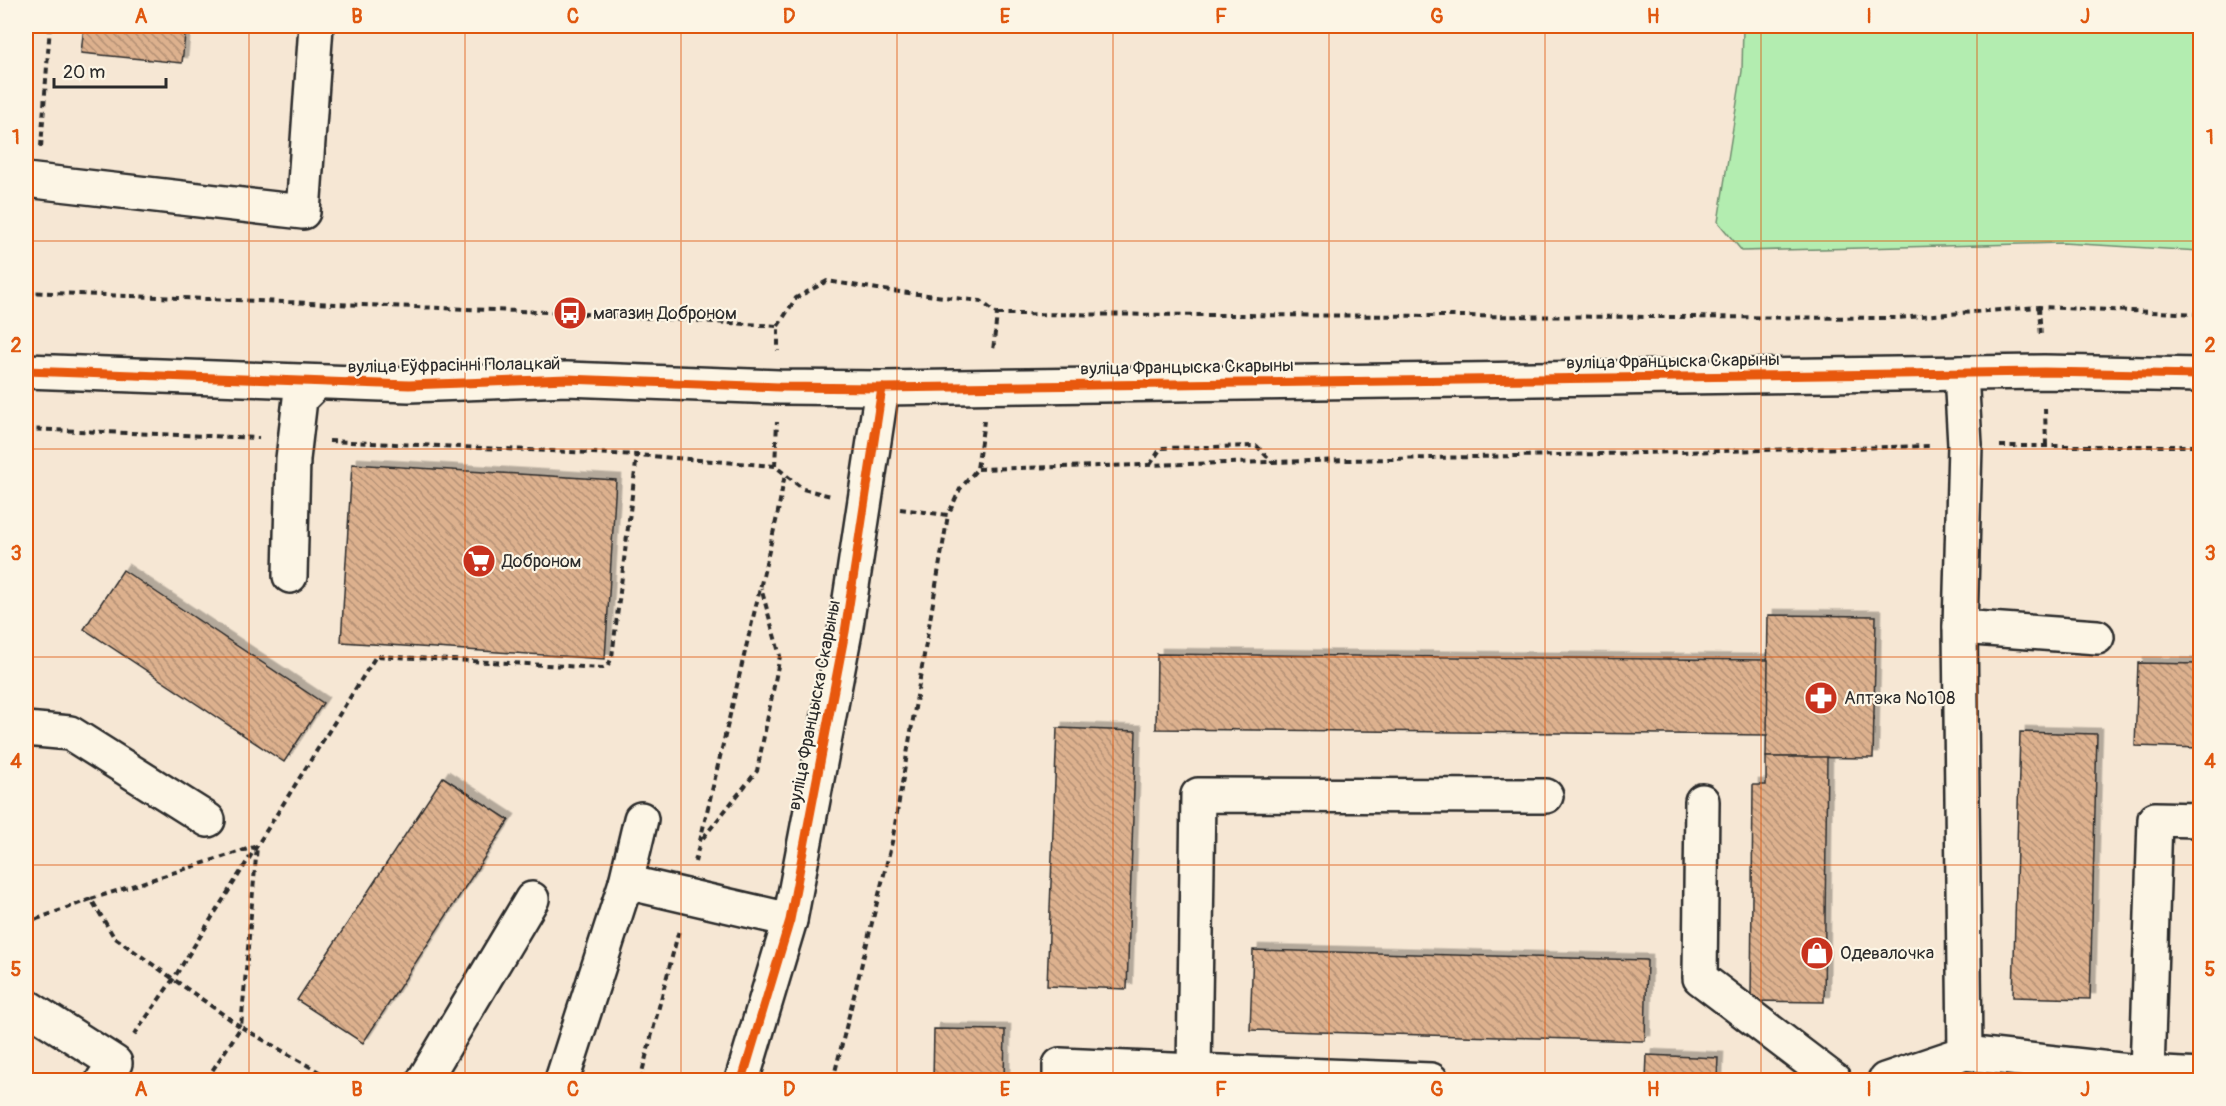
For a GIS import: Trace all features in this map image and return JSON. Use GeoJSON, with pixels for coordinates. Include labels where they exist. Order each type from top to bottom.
{"type":"FeatureCollection","features":[{"type":"Feature","properties":{"kind":"street"},"geometry":{"type":"LineString","coordinates":[[32,180],[303,212],[316,26]]}},
{"type":"Feature","properties":{"kind":"street","name":"вуліца Еўфрасінні Полацкай"},"geometry":{"type":"LineString","coordinates":[[26,370],[409,385],[567,380],[882,388]]}},
{"type":"Feature","properties":{"kind":"street","name":"вуліца Францыска Скарыны"},"geometry":{"type":"LineString","coordinates":[[742,1080],[790,920],[845,632],[882,388],[2044,372],[2200,375]]}},
{"type":"Feature","properties":{"kind":"street"},"geometry":{"type":"LineString","coordinates":[[1961,373],[1965,445],[1960,627],[1965,1053]]}},
{"type":"Feature","properties":{"kind":"street"},"geometry":{"type":"LineString","coordinates":[[290,576],[293,459],[300,399],[318,382]]}},
{"type":"Feature","properties":{"kind":"street"},"geometry":{"type":"LineString","coordinates":[[1960,627],[2097,637]]}},
{"type":"Feature","properties":{"kind":"street"},"geometry":{"type":"LineString","coordinates":[[26,729],[69,733],[208,820]]}},
{"type":"Feature","properties":{"kind":"street"},"geometry":{"type":"LineString","coordinates":[[1194,1071],[1198,795],[1546,796]]}},
{"type":"Feature","properties":{"kind":"street"},"geometry":{"type":"LineString","coordinates":[[1702,801],[1700,978],[1834,1080]]}},
{"type":"Feature","properties":{"kind":"street"},"geometry":{"type":"LineString","coordinates":[[562,1080],[626,882],[641,819]]}},
{"type":"Feature","properties":{"kind":"street"},"geometry":{"type":"LineString","coordinates":[[2147,1073],[2155,819],[2200,820]]}},
{"type":"Feature","properties":{"kind":"street"},"geometry":{"type":"LineString","coordinates":[[626,882],[790,920]]}},
{"type":"Feature","properties":{"kind":"street"},"geometry":{"type":"LineString","coordinates":[[424,1080],[532,899]]}},
{"type":"Feature","properties":{"kind":"street"},"geometry":{"type":"LineString","coordinates":[[26,1006],[109,1072]]}},
{"type":"Feature","properties":{"kind":"street"},"geometry":{"type":"LineString","coordinates":[[1885,1080],[1965,1053],[2147,1073],[2200,1076]]}},
{"type":"Feature","properties":{"kind":"street"},"geometry":{"type":"LineString","coordinates":[[1060,1080],[1060,1065],[1302,1077],[1442,1080]]}},
{"type":"Feature","properties":{"kind":"path"},"geometry":{"type":"LineString","coordinates":[[32,180],[50,26]]}},
{"type":"Feature","properties":{"kind":"path"},"geometry":{"type":"LineString","coordinates":[[26,292],[570,313],[778,326],[779,387],[775,466],[637,455],[26,429]]}},
{"type":"Feature","properties":{"kind":"path"},"geometry":{"type":"LineString","coordinates":[[997,314],[1896,318],[2039,307],[2200,314]]}},
{"type":"Feature","properties":{"kind":"path"},"geometry":{"type":"LineString","coordinates":[[977,469],[1965,445],[2200,446]]}},
{"type":"Feature","properties":{"kind":"path"},"geometry":{"type":"LineString","coordinates":[[1149,465],[1161,448],[1247,446],[1257,446],[1274,463]]}},
{"type":"Feature","properties":{"kind":"path"},"geometry":{"type":"LineString","coordinates":[[109,1072],[174,978],[376,656],[603,668],[608,666],[612,657],[637,455]]}},
{"type":"Feature","properties":{"kind":"path"},"geometry":{"type":"LineString","coordinates":[[640,1080],[687,897],[785,474]]}},
{"type":"Feature","properties":{"kind":"path"},"geometry":{"type":"LineString","coordinates":[[833,1080],[892,842],[948,515]]}},
{"type":"Feature","properties":{"kind":"path"},"geometry":{"type":"LineString","coordinates":[[700,841],[757,771],[780,656],[760,587]]}},
{"type":"Feature","properties":{"kind":"path"},"geometry":{"type":"LineString","coordinates":[[26,923],[92,899],[257,846]]}},
{"type":"Feature","properties":{"kind":"path"},"geometry":{"type":"LineString","coordinates":[[206,1080],[241,1027],[257,846]]}},
{"type":"Feature","properties":{"kind":"path"},"geometry":{"type":"LineString","coordinates":[[92,899],[114,937],[241,1027],[333,1080]]}},
{"type":"Feature","properties":{"kind":"green space"},"geometry":{"type":"Polygon","coordinates":[[[1743,26],[2200,26],[2200,251],[2062,243],[1742,251],[1718,222],[1742,71],[1743,26]]]}},
{"type":"Feature","properties":{"kind":"building"},"geometry":{"type":"Polygon","coordinates":[[[84,26],[186,26],[182,63],[81,53],[84,26]]]}},
{"type":"Feature","properties":{"kind":"building","name":"Доброном"},"geometry":{"type":"Polygon","coordinates":[[[352,464],[616,480],[605,659],[341,642],[352,464]]]}},
{"type":"Feature","properties":{"kind":"building"},"geometry":{"type":"Polygon","coordinates":[[[123,570],[323,703],[284,762],[84,629],[123,570]]]}},
{"type":"Feature","properties":{"kind":"building","name":"Аптэка №108"},"geometry":{"type":"Polygon","coordinates":[[[1768,615],[1876,616],[1873,758],[1766,757],[1768,615]]]}},
{"type":"Feature","properties":{"kind":"building"},"geometry":{"type":"Polygon","coordinates":[[[1157,654],[1768,660],[1767,735],[1156,729],[1157,654]]]}},
{"type":"Feature","properties":{"kind":"building"},"geometry":{"type":"Polygon","coordinates":[[[2138,663],[2200,664],[2200,748],[2135,746],[2138,663]]]}},
{"type":"Feature","properties":{"kind":"building"},"geometry":{"type":"Polygon","coordinates":[[[1057,728],[1136,731],[1127,989],[1047,986],[1057,728]]]}},
{"type":"Feature","properties":{"kind":"building"},"geometry":{"type":"Polygon","coordinates":[[[2020,732],[2097,734],[2090,999],[2013,997],[2020,732]]]}},
{"type":"Feature","properties":{"kind":"building"},"geometry":{"type":"Polygon","coordinates":[[[1766,757],[1827,757],[1824,1002],[1751,1001],[1753,785],[1766,785],[1766,757]]]}},
{"type":"Feature","properties":{"kind":"building"},"geometry":{"type":"Polygon","coordinates":[[[443,777],[509,820],[363,1043],[297,1000],[443,777]]]}},
{"type":"Feature","properties":{"kind":"building"},"geometry":{"type":"Polygon","coordinates":[[[1253,950],[1647,960],[1645,1041],[1250,1030],[1253,950]]]}},
{"type":"Feature","properties":{"kind":"building"},"geometry":{"type":"Polygon","coordinates":[[[934,1029],[1005,1030],[1004,1080],[933,1080],[934,1029]]]}},
{"type":"Feature","properties":{"kind":"building"},"geometry":{"type":"Polygon","coordinates":[[[1647,1055],[1718,1058],[1717,1080],[1646,1080],[1647,1055]]]}},
{"type":"Feature","properties":{"kind":"cycle path"},"geometry":{"type":"LineString","coordinates":[[26,371],[409,385],[567,379],[779,387],[882,388],[2044,372],[2200,375]]}},
{"type":"Feature","properties":{"kind":"cycle path"},"geometry":{"type":"LineString","coordinates":[[742,1080],[790,920],[845,632],[882,388]]}},
{"type":"Feature","properties":{"kind":"place","name":"магазин Доброном"},"geometry":{"type":"Point","coordinates":[570,313]}},
{"type":"Feature","properties":{"kind":"place","name":"Доброном"},"geometry":{"type":"Point","coordinates":[479,561]}},
{"type":"Feature","properties":{"kind":"place","name":"Аптэка №108"},"geometry":{"type":"Point","coordinates":[1821,698]}},
{"type":"Feature","properties":{"kind":"place","name":"Одевалочка"},"geometry":{"type":"Point","coordinates":[1817,953]}}]}
